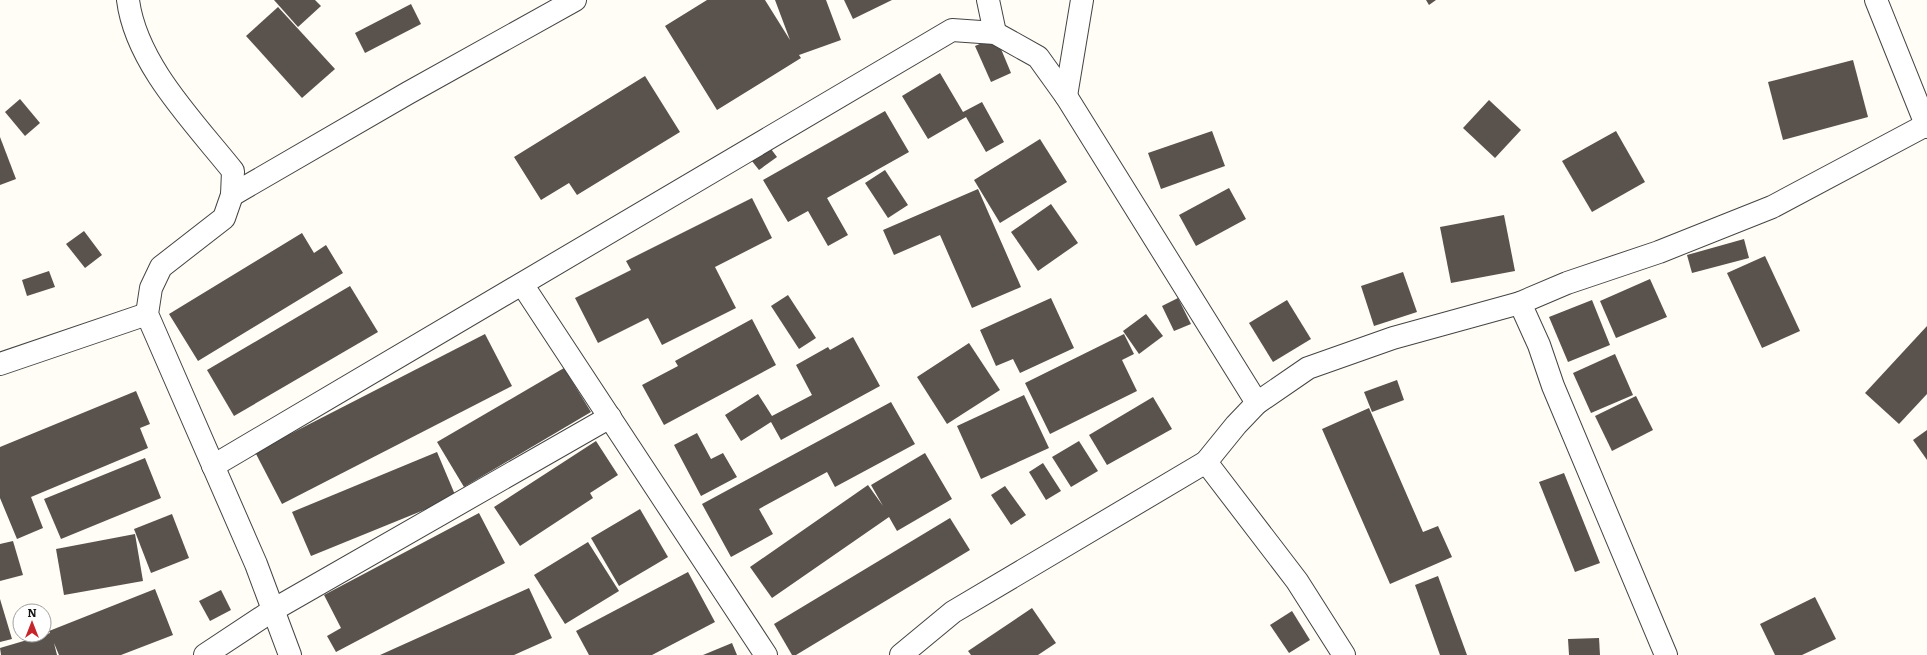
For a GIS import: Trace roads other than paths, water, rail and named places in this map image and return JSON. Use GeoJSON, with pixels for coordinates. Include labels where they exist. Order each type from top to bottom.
{"type":"FeatureCollection","features":[{"type":"Feature","properties":{"kind":"street"},"geometry":{"type":"LineString","coordinates":[[128,0],[130,16],[154,70],[233,171],[232,195],[224,218],[161,267],[151,288],[148,314],[256,564],[290,655]]}},
{"type":"Feature","properties":{"kind":"street"},"geometry":{"type":"LineString","coordinates":[[232,195],[408,93],[575,0]]}},
{"type":"Feature","properties":{"kind":"street"},"geometry":{"type":"LineString","coordinates":[[988,0],[995,33]]}},
{"type":"Feature","properties":{"kind":"street"},"geometry":{"type":"LineString","coordinates":[[1066,96],[1082,0]]}},
{"type":"Feature","properties":{"kind":"street"},"geometry":{"type":"LineString","coordinates":[[901,655],[953,612],[1206,462],[1236,425],[1257,403],[1308,368],[1393,338],[1520,303],[1567,283],[1659,252],[1772,207],[1927,126],[1876,0]]}},
{"type":"Feature","properties":{"kind":"street"},"geometry":{"type":"LineString","coordinates":[[213,466],[952,30],[995,33],[1038,58],[1066,96],[1257,403]]}},
{"type":"Feature","properties":{"kind":"street"},"geometry":{"type":"LineString","coordinates":[[522,284],[766,655]]}},
{"type":"Feature","properties":{"kind":"street"},"geometry":{"type":"LineString","coordinates":[[1520,303],[1539,345],[1554,386],[1666,655]]}},
{"type":"Feature","properties":{"kind":"street"},"geometry":{"type":"LineString","coordinates":[[0,364],[148,314]]}},
{"type":"Feature","properties":{"kind":"street"},"geometry":{"type":"LineString","coordinates":[[205,655],[273,610],[610,417]]}},
{"type":"Feature","properties":{"kind":"street"},"geometry":{"type":"LineString","coordinates":[[1206,462],[1297,581],[1344,655]]}}]}
